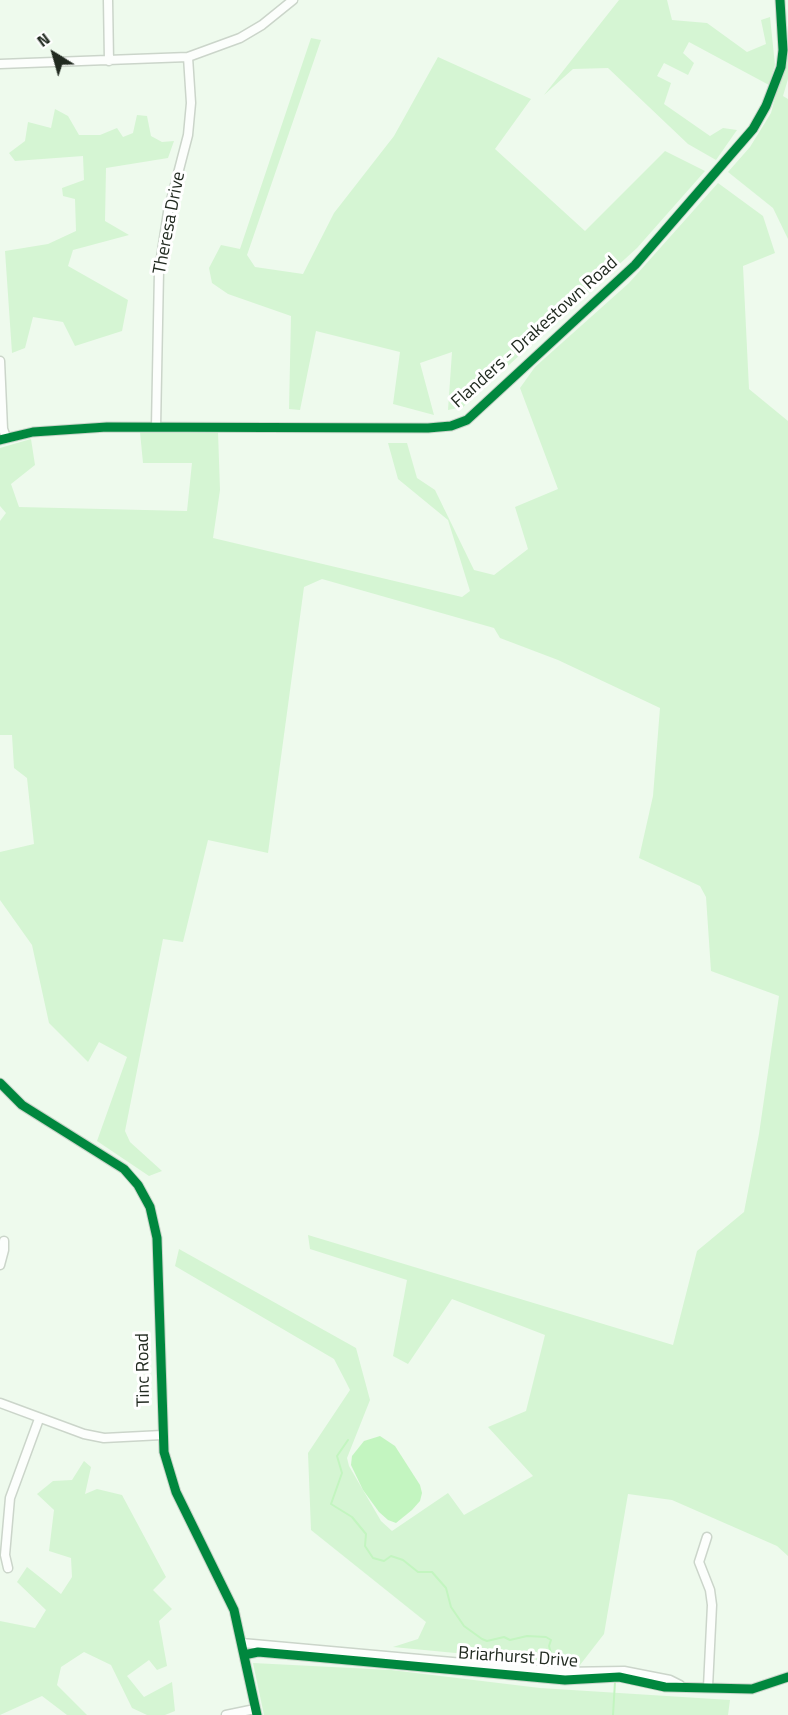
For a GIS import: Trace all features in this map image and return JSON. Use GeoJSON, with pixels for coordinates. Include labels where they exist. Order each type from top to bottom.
{"type":"FeatureCollection","features":[{"type":"Feature","properties":{"kind":"street"},"geometry":{"type":"LineString","coordinates":[[108,0],[109,61]]}},
{"type":"Feature","properties":{"kind":"street"},"geometry":{"type":"LineString","coordinates":[[0,64],[188,57],[240,38],[261,26],[293,0]]}},
{"type":"Feature","properties":{"kind":"street","name":"Flanders - Drakestown Road"},"geometry":{"type":"LineString","coordinates":[[3,439],[69,429],[428,428],[453,426],[471,418],[635,265],[753,129],[775,86],[780,67],[783,50],[780,0]]}},
{"type":"Feature","properties":{"kind":"street","name":"Theresa Drive"},"geometry":{"type":"LineString","coordinates":[[156,427],[159,271],[168,212],[188,135],[191,103],[188,57]]}},
{"type":"Feature","properties":{"kind":"street"},"geometry":{"type":"LineString","coordinates":[[0,361],[3,439]]}},
{"type":"Feature","properties":{"kind":"street","name":"Tinc Road"},"geometry":{"type":"LineString","coordinates":[[0,1083],[10,1096],[31,1112],[118,1164],[135,1181],[146,1197],[154,1219],[157,1238],[162,1436],[173,1484],[230,1601],[242,1643],[256,1712]]}},
{"type":"Feature","properties":{"kind":"street"},"geometry":{"type":"LineString","coordinates":[[0,1265],[4,1241]]}},
{"type":"Feature","properties":{"kind":"street"},"geometry":{"type":"LineString","coordinates":[[0,1403],[84,1434],[104,1438],[162,1436]]}},
{"type":"Feature","properties":{"kind":"street"},"geometry":{"type":"LineString","coordinates":[[8,1568],[5,1555],[10,1498],[39,1419]]}},
{"type":"Feature","properties":{"kind":"street"},"geometry":{"type":"LineString","coordinates":[[707,1538],[699,1562],[710,1590],[712,1605],[708,1686]]}},
{"type":"Feature","properties":{"kind":"street","name":"Briarhurst Drive"},"geometry":{"type":"LineString","coordinates":[[242,1643],[563,1672],[614,1670],[670,1680],[680,1685]]}},
{"type":"Feature","properties":{"kind":"street","name":"Briarhurst Drive"},"geometry":{"type":"LineString","coordinates":[[244,1655],[258,1652],[565,1680],[619,1677],[665,1687],[680,1685],[752,1689],[788,1677]]}},
{"type":"Feature","properties":{"kind":"street"},"geometry":{"type":"LineString","coordinates":[[226,1715],[256,1712]]}},
{"type":"Feature","properties":{"kind":"shaded area"},"geometry":{"type":"Polygon","coordinates":[[[619,0],[667,0],[672,20],[707,23],[747,52],[766,44],[761,20],[770,17],[775,65],[769,85],[689,42],[683,53],[694,63],[688,75],[664,63],[657,76],[671,83],[664,104],[710,136],[723,128],[737,130],[716,160],[688,144],[608,68],[573,69],[544,95],[619,0]]]}},
{"type":"Feature","properties":{"kind":"shaded area"},"geometry":{"type":"Polygon","coordinates":[[[311,38],[321,40],[247,255],[255,267],[303,274],[334,213],[394,136],[438,57],[531,99],[495,149],[585,231],[665,151],[705,171],[637,248],[463,407],[448,410],[452,352],[420,363],[434,415],[393,404],[400,352],[316,331],[300,410],[289,409],[291,316],[228,294],[212,283],[209,268],[221,245],[240,249],[311,38]]]}},
{"type":"Feature","properties":{"kind":"shaded area"},"geometry":{"type":"Polygon","coordinates":[[[788,49],[788,79],[783,96],[788,99],[788,239],[773,208],[728,172],[750,147],[771,113],[788,49]]]}},
{"type":"Feature","properties":{"kind":"shaded area"},"geometry":{"type":"Polygon","coordinates":[[[55,109],[68,116],[79,135],[100,135],[117,128],[123,137],[133,133],[137,115],[147,116],[151,136],[162,142],[174,141],[168,158],[106,168],[105,221],[129,235],[73,250],[68,266],[128,300],[122,331],[75,346],[63,322],[33,317],[25,348],[12,353],[5,251],[48,244],[76,231],[75,199],[63,196],[62,188],[84,180],[83,156],[15,161],[9,153],[25,141],[28,122],[51,128],[55,109]]]}},
{"type":"Feature","properties":{"kind":"shaded area"},"geometry":{"type":"Polygon","coordinates":[[[718,183],[763,216],[775,253],[743,266],[749,389],[788,421],[788,1556],[777,1546],[672,1500],[628,1494],[604,1634],[580,1665],[393,1647],[418,1639],[426,1622],[311,1530],[308,1453],[350,1390],[334,1359],[175,1266],[179,1249],[356,1348],[370,1400],[347,1458],[349,1466],[381,1521],[392,1531],[448,1493],[464,1515],[533,1476],[488,1427],[526,1411],[545,1335],[452,1299],[408,1364],[393,1356],[407,1280],[310,1249],[308,1235],[673,1345],[697,1251],[744,1212],[759,1134],[779,996],[711,971],[706,897],[700,886],[639,858],[653,796],[660,708],[558,660],[500,638],[494,628],[322,579],[304,587],[268,853],[208,840],[183,942],[163,939],[125,1131],[130,1142],[162,1171],[149,1176],[97,1141],[127,1057],[99,1042],[88,1062],[49,1023],[32,945],[0,900],[0,852],[34,844],[27,778],[14,768],[12,735],[0,735],[0,521],[6,513],[0,506],[0,448],[31,439],[35,465],[11,484],[19,507],[187,511],[192,463],[143,463],[140,432],[218,432],[220,490],[213,538],[462,597],[470,591],[448,520],[398,479],[388,443],[407,443],[417,478],[435,490],[474,570],[494,575],[528,549],[515,507],[558,489],[520,388],[535,367],[629,283],[718,183]]]}},
{"type":"Feature","properties":{"kind":"shaded area"},"geometry":{"type":"Polygon","coordinates":[[[380,1436],[395,1446],[420,1485],[422,1493],[420,1501],[396,1523],[388,1520],[379,1512],[363,1490],[351,1465],[352,1456],[364,1441],[380,1436]]]}},
{"type":"Feature","properties":{"kind":"shaded area"},"geometry":{"type":"Polygon","coordinates":[[[84,1461],[91,1467],[85,1494],[97,1489],[122,1495],[166,1577],[153,1590],[172,1609],[159,1621],[167,1666],[157,1670],[149,1660],[127,1676],[144,1697],[172,1682],[175,1711],[165,1715],[147,1715],[132,1708],[111,1665],[84,1652],[61,1667],[57,1685],[87,1715],[67,1715],[42,1696],[0,1715],[0,1621],[35,1628],[46,1610],[17,1582],[27,1567],[61,1594],[72,1577],[71,1558],[49,1551],[54,1510],[37,1494],[53,1481],[72,1480],[84,1461]]]}},
{"type":"Feature","properties":{"kind":"shaded area"},"geometry":{"type":"Polygon","coordinates":[[[253,1663],[391,1670],[540,1688],[730,1700],[728,1715],[264,1715],[253,1663]]]}},
{"type":"Feature","properties":{"kind":"waterway"},"geometry":{"type":"LineString","coordinates":[[348,1440],[337,1456],[342,1473],[331,1504],[352,1517],[366,1534],[365,1546],[373,1558],[384,1561],[391,1556],[403,1560],[418,1572],[432,1572],[446,1588],[451,1607],[464,1626],[482,1639],[487,1641],[504,1637],[510,1640],[527,1636],[546,1637],[551,1640],[549,1646],[553,1661],[563,1659],[579,1666]]}},
{"type":"Feature","properties":{"kind":"waterway"},"geometry":{"type":"LineString","coordinates":[[613,1715],[615,1682]]}},
{"type":"Feature","properties":{"kind":"cycle path"},"geometry":{"type":"LineString","coordinates":[[0,440],[33,432],[107,427],[428,428],[451,426],[467,420],[635,265],[753,129],[766,106],[781,67],[783,50],[780,0]]}},
{"type":"Feature","properties":{"kind":"cycle path"},"geometry":{"type":"LineString","coordinates":[[0,1083],[22,1105],[124,1169],[138,1185],[150,1207],[157,1238],[164,1452],[176,1492],[234,1610],[257,1715]]}},
{"type":"Feature","properties":{"kind":"cycle path"},"geometry":{"type":"LineString","coordinates":[[244,1655],[258,1652],[565,1680],[619,1677],[665,1687],[752,1689],[788,1677]]}}]}
